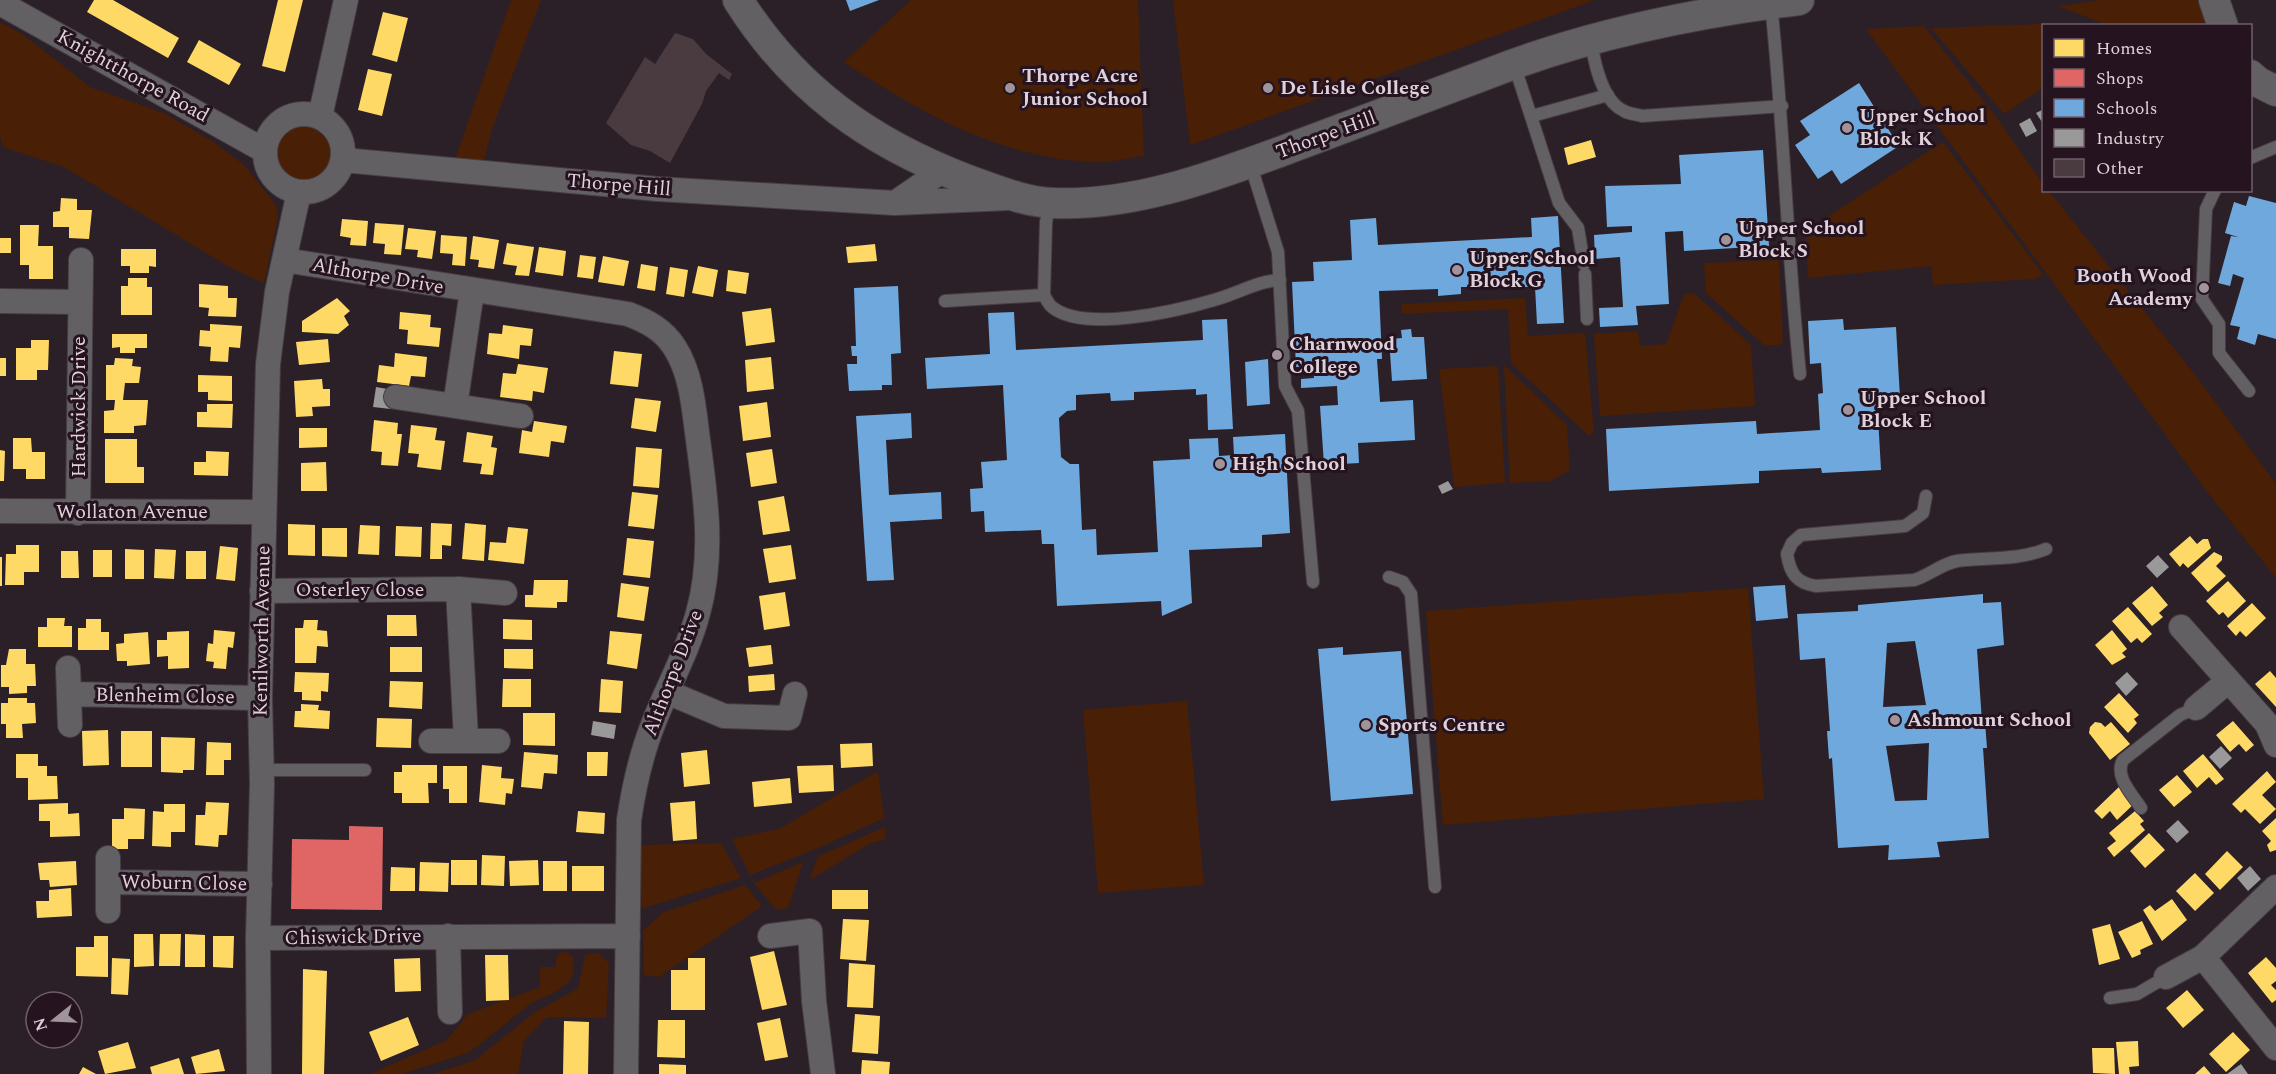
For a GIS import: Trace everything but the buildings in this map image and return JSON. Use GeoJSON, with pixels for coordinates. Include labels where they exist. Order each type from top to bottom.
{"type":"FeatureCollection","features":[{"type":"Feature","properties":{"kind":"street"},"geometry":{"type":"LineString","coordinates":[[320,117],[346,0]]}},
{"type":"Feature","properties":{"kind":"street","name":"Thorpe Hill"},"geometry":{"type":"LineString","coordinates":[[738,0],[777,55],[842,115],[877,139],[942,170],[1037,200]]}},
{"type":"Feature","properties":{"kind":"street"},"geometry":{"type":"LineString","coordinates":[[2214,0],[2222,24]]}},
{"type":"Feature","properties":{"kind":"street","name":"Thorpe Hill"},"geometry":{"type":"LineString","coordinates":[[343,160],[658,189],[895,203],[1135,196],[1250,163],[1514,64],[1591,39],[1723,5],[1785,2]]}},
{"type":"Feature","properties":{"kind":"street","name":"Knightthorpe Road"},"geometry":{"type":"LineString","coordinates":[[0,3],[265,151]]}},
{"type":"Feature","properties":{"kind":"street"},"geometry":{"type":"LineString","coordinates":[[2252,77],[2276,91]]}},
{"type":"Feature","properties":{"kind":"street"},"geometry":{"type":"LineString","coordinates":[[304,113],[320,117],[339,134],[343,146],[343,160],[339,172],[329,184],[310,192],[299,192],[280,184],[273,176],[267,164],[265,151],[268,137],[283,120],[304,113]]}},
{"type":"Feature","properties":{"kind":"street"},"geometry":{"type":"LineString","coordinates":[[895,203],[942,170]]}},
{"type":"Feature","properties":{"kind":"street","name":"Kenilworth Avenue"},"geometry":{"type":"LineString","coordinates":[[259,1074],[260,698],[268,355],[277,292],[299,192]]}},
{"type":"Feature","properties":{"kind":"street","name":"Hardwick Drive"},"geometry":{"type":"LineString","coordinates":[[78,513],[81,260]]}},
{"type":"Feature","properties":{"kind":"street","name":"Althorpe Drive"},"geometry":{"type":"LineString","coordinates":[[285,260],[472,291],[584,305],[628,314],[646,321],[661,331],[674,346],[684,364],[694,404],[706,497],[705,586],[687,647],[645,747],[633,792],[629,820],[626,1074]]}},
{"type":"Feature","properties":{"kind":"street","name":"Althorpe Drive"},"geometry":{"type":"LineString","coordinates":[[455,406],[472,291]]}},
{"type":"Feature","properties":{"kind":"street"},"geometry":{"type":"LineString","coordinates":[[0,302],[79,302]]}},
{"type":"Feature","properties":{"kind":"street"},"geometry":{"type":"LineString","coordinates":[[396,396],[521,417]]}},
{"type":"Feature","properties":{"kind":"street","name":"Wollaton Avenue"},"geometry":{"type":"LineString","coordinates":[[0,511],[264,512]]}},
{"type":"Feature","properties":{"kind":"street"},"geometry":{"type":"LineString","coordinates":[[458,589],[466,739]]}},
{"type":"Feature","properties":{"kind":"street","name":"Osterley Close"},"geometry":{"type":"LineString","coordinates":[[262,591],[458,589],[505,593]]}},
{"type":"Feature","properties":{"kind":"street"},"geometry":{"type":"LineString","coordinates":[[2181,627],[2266,724],[2276,745]]}},
{"type":"Feature","properties":{"kind":"street","name":"Blenheim Close"},"geometry":{"type":"LineString","coordinates":[[68,668],[70,725]]}},
{"type":"Feature","properties":{"kind":"street"},"geometry":{"type":"LineString","coordinates":[[2196,708],[2227,682]]}},
{"type":"Feature","properties":{"kind":"street"},"geometry":{"type":"LineString","coordinates":[[667,692],[724,716],[740,718],[789,718],[795,694]]}},
{"type":"Feature","properties":{"kind":"street","name":"Blenheim Close"},"geometry":{"type":"LineString","coordinates":[[69,694],[260,698]]}},
{"type":"Feature","properties":{"kind":"street"},"geometry":{"type":"LineString","coordinates":[[431,741],[466,739],[498,741]]}},
{"type":"Feature","properties":{"kind":"street","name":"Woburn Close"},"geometry":{"type":"LineString","coordinates":[[108,858],[108,911]]}},
{"type":"Feature","properties":{"kind":"street","name":"Woburn Close"},"geometry":{"type":"LineString","coordinates":[[108,882],[260,884]]}},
{"type":"Feature","properties":{"kind":"street"},"geometry":{"type":"LineString","coordinates":[[2166,977],[2203,957],[2276,887]]}},
{"type":"Feature","properties":{"kind":"street"},"geometry":{"type":"LineString","coordinates":[[770,936],[810,931],[814,1001],[823,1074]]}},
{"type":"Feature","properties":{"kind":"street","name":"Chiswick Drive"},"geometry":{"type":"LineString","coordinates":[[448,936],[450,1012]]}},
{"type":"Feature","properties":{"kind":"street","name":"Chiswick Drive"},"geometry":{"type":"LineString","coordinates":[[258,938],[628,936]]}},
{"type":"Feature","properties":{"kind":"street"},"geometry":{"type":"LineString","coordinates":[[2203,957],[2276,1048]]}},
{"type":"Feature","properties":{"kind":"lane"},"geometry":{"type":"LineString","coordinates":[[1785,2],[1782,106],[1791,288],[1800,374]]}},
{"type":"Feature","properties":{"kind":"lane"},"geometry":{"type":"LineString","coordinates":[[1591,39],[1595,63],[1608,95],[1622,111],[1642,116],[1782,106]]}},
{"type":"Feature","properties":{"kind":"lane"},"geometry":{"type":"LineString","coordinates":[[1514,64],[1559,203],[1578,228],[1584,269],[1587,319]]}},
{"type":"Feature","properties":{"kind":"lane"},"geometry":{"type":"LineString","coordinates":[[1532,116],[1608,95]]}},
{"type":"Feature","properties":{"kind":"lane"},"geometry":{"type":"LineString","coordinates":[[2252,157],[2276,147]]}},
{"type":"Feature","properties":{"kind":"lane"},"geometry":{"type":"LineString","coordinates":[[1250,163],[1278,252],[1285,386],[1298,411],[1313,582]]}},
{"type":"Feature","properties":{"kind":"lane"},"geometry":{"type":"LineString","coordinates":[[2214,192],[2206,209],[2202,298],[2219,324],[2219,353],[2248,391]]}},
{"type":"Feature","properties":{"kind":"lane"},"geometry":{"type":"LineString","coordinates":[[1037,200],[1046,222],[1044,296],[1051,307],[1067,314],[1103,320],[1168,312],[1216,300],[1267,280],[1280,280]]}},
{"type":"Feature","properties":{"kind":"lane"},"geometry":{"type":"LineString","coordinates":[[945,301],[1044,296]]}},
{"type":"Feature","properties":{"kind":"lane"},"geometry":{"type":"LineString","coordinates":[[1926,496],[1923,513],[1905,526],[1801,535],[1792,543],[1787,554],[1795,578],[1805,585],[1816,586],[1914,580],[1956,561],[2029,556],[2046,549]]}},
{"type":"Feature","properties":{"kind":"lane"},"geometry":{"type":"LineString","coordinates":[[1389,577],[1403,582],[1411,594],[1435,887]]}},
{"type":"Feature","properties":{"kind":"lane"},"geometry":{"type":"LineString","coordinates":[[2141,808],[2120,775],[2119,766],[2123,760],[2180,715],[2196,708]]}},
{"type":"Feature","properties":{"kind":"lane"},"geometry":{"type":"LineString","coordinates":[[261,770],[365,770]]}},
{"type":"Feature","properties":{"kind":"lane"},"geometry":{"type":"LineString","coordinates":[[2110,998],[2137,994],[2166,977]]}},
{"type":"Feature","properties":{"kind":"shaded area"},"geometry":{"type":"Polygon","coordinates":[[[511,0],[541,0],[492,129],[483,164],[455,159],[511,0]]]}},
{"type":"Feature","properties":{"kind":"shaded area","name":"Thorpe Acre Junior School"},"geometry":{"type":"Polygon","coordinates":[[[911,0],[1138,0],[1144,156],[1094,162],[1059,159],[994,142],[962,130],[902,99],[844,62],[911,0]]]}},
{"type":"Feature","properties":{"kind":"shaded area","name":"De Lisle College"},"geometry":{"type":"Polygon","coordinates":[[[1173,0],[1595,0],[1190,145],[1173,0]]]}},
{"type":"Feature","properties":{"kind":"shaded area"},"geometry":{"type":"Polygon","coordinates":[[[2101,0],[2199,0],[2207,11],[2208,24],[2104,24],[2058,6],[2101,0]]]}},
{"type":"Feature","properties":{"kind":"shaded area"},"geometry":{"type":"Polygon","coordinates":[[[0,22],[25,36],[90,87],[164,113],[215,143],[245,166],[276,205],[278,217],[264,283],[231,268],[64,167],[3,147],[0,136],[0,22]]]}},
{"type":"Feature","properties":{"kind":"shaded area"},"geometry":{"type":"Polygon","coordinates":[[[2069,23],[2074,24],[2042,24],[2042,89],[2004,114],[1931,28],[2069,23]]]}},
{"type":"Feature","properties":{"kind":"shaded area"},"geometry":{"type":"Polygon","coordinates":[[[1924,26],[1997,118],[2042,183],[2042,192],[2050,192],[2199,380],[2276,484],[2276,578],[2209,494],[1866,29],[1924,26]]]}},
{"type":"Feature","properties":{"kind":"shaded area"},"geometry":{"type":"Polygon","coordinates":[[[304,114],[319,117],[332,125],[340,138],[343,153],[340,168],[332,181],[319,189],[304,192],[289,189],[276,181],[268,168],[265,153],[268,138],[276,125],[289,117],[304,114]]]}},
{"type":"Feature","properties":{"kind":"shaded area"},"geometry":{"type":"Polygon","coordinates":[[[1943,142],[2043,274],[2035,279],[1933,285],[1931,266],[1808,278],[1805,231],[1943,142]]]}},
{"type":"Feature","properties":{"kind":"shaded area"},"geometry":{"type":"Polygon","coordinates":[[[1779,260],[1783,342],[1779,345],[1764,345],[1706,293],[1704,263],[1779,260]]]}},
{"type":"Feature","properties":{"kind":"shaded area"},"geometry":{"type":"Polygon","coordinates":[[[1694,293],[1751,345],[1755,406],[1600,416],[1594,334],[1638,331],[1640,346],[1666,344],[1684,295],[1694,293]]]}},
{"type":"Feature","properties":{"kind":"shaded area"},"geometry":{"type":"Polygon","coordinates":[[[1525,298],[1528,336],[1585,333],[1594,433],[1588,435],[1511,363],[1508,309],[1402,314],[1402,304],[1525,298]]]}},
{"type":"Feature","properties":{"kind":"shaded area"},"geometry":{"type":"Polygon","coordinates":[[[1504,365],[1567,425],[1570,470],[1550,481],[1510,483],[1504,365]]]}},
{"type":"Feature","properties":{"kind":"shaded area"},"geometry":{"type":"Polygon","coordinates":[[[1498,366],[1505,483],[1454,487],[1439,369],[1498,366]]]}},
{"type":"Feature","properties":{"kind":"shaded area"},"geometry":{"type":"Polygon","coordinates":[[[1748,588],[1764,799],[1443,825],[1426,611],[1748,588]]]}},
{"type":"Feature","properties":{"kind":"shaded area"},"geometry":{"type":"Polygon","coordinates":[[[1187,701],[1204,885],[1098,893],[1083,710],[1187,701]]]}},
{"type":"Feature","properties":{"kind":"shaded area"},"geometry":{"type":"Polygon","coordinates":[[[876,772],[884,818],[816,849],[750,875],[732,839],[779,829],[876,772]]]}},
{"type":"Feature","properties":{"kind":"shaded area"},"geometry":{"type":"Polygon","coordinates":[[[885,827],[885,839],[869,844],[810,880],[819,856],[885,827]]]}},
{"type":"Feature","properties":{"kind":"shaded area"},"geometry":{"type":"Polygon","coordinates":[[[721,843],[741,878],[641,909],[641,845],[721,843]]]}},
{"type":"Feature","properties":{"kind":"shaded area"},"geometry":{"type":"Polygon","coordinates":[[[803,862],[788,908],[776,910],[754,883],[803,862]]]}},
{"type":"Feature","properties":{"kind":"shaded area"},"geometry":{"type":"Polygon","coordinates":[[[745,885],[762,906],[659,977],[644,975],[643,931],[662,913],[745,885]]]}},
{"type":"Feature","properties":{"kind":"shaded area"},"geometry":{"type":"Polygon","coordinates":[[[565,951],[573,957],[573,973],[569,982],[555,992],[530,1004],[470,1052],[402,1074],[370,1074],[447,1040],[468,1014],[540,987],[540,967],[555,967],[557,955],[565,951]]]}},
{"type":"Feature","properties":{"kind":"shaded area"},"geometry":{"type":"Polygon","coordinates":[[[598,953],[609,963],[606,1018],[547,1017],[524,1041],[518,1074],[432,1074],[474,1061],[535,1012],[578,988],[585,956],[598,953]]]}},
{"type":"Feature","properties":{"kind":"place","name":"Thorpe Acre Junior School"},"geometry":{"type":"Point","coordinates":[1010,88]}},
{"type":"Feature","properties":{"kind":"place","name":"De Lisle College"},"geometry":{"type":"Point","coordinates":[1268,88]}},
{"type":"Feature","properties":{"kind":"place","name":"Upper School Block K"},"geometry":{"type":"Point","coordinates":[1847,128]}},
{"type":"Feature","properties":{"kind":"place","name":"Upper School Block S"},"geometry":{"type":"Point","coordinates":[1726,240]}},
{"type":"Feature","properties":{"kind":"place","name":"Upper School Block G"},"geometry":{"type":"Point","coordinates":[1457,270]}},
{"type":"Feature","properties":{"kind":"place","name":"Booth Wood Academy"},"geometry":{"type":"Point","coordinates":[2204,288]}},
{"type":"Feature","properties":{"kind":"place","name":"Charnwood College"},"geometry":{"type":"Point","coordinates":[1277,355]}},
{"type":"Feature","properties":{"kind":"place","name":"Upper School Block E"},"geometry":{"type":"Point","coordinates":[1848,410]}},
{"type":"Feature","properties":{"kind":"place","name":"High School"},"geometry":{"type":"Point","coordinates":[1220,464]}},
{"type":"Feature","properties":{"kind":"place","name":"Ashmount School"},"geometry":{"type":"Point","coordinates":[1895,720]}},
{"type":"Feature","properties":{"kind":"place","name":"Sports Centre"},"geometry":{"type":"Point","coordinates":[1366,725]}}]}
